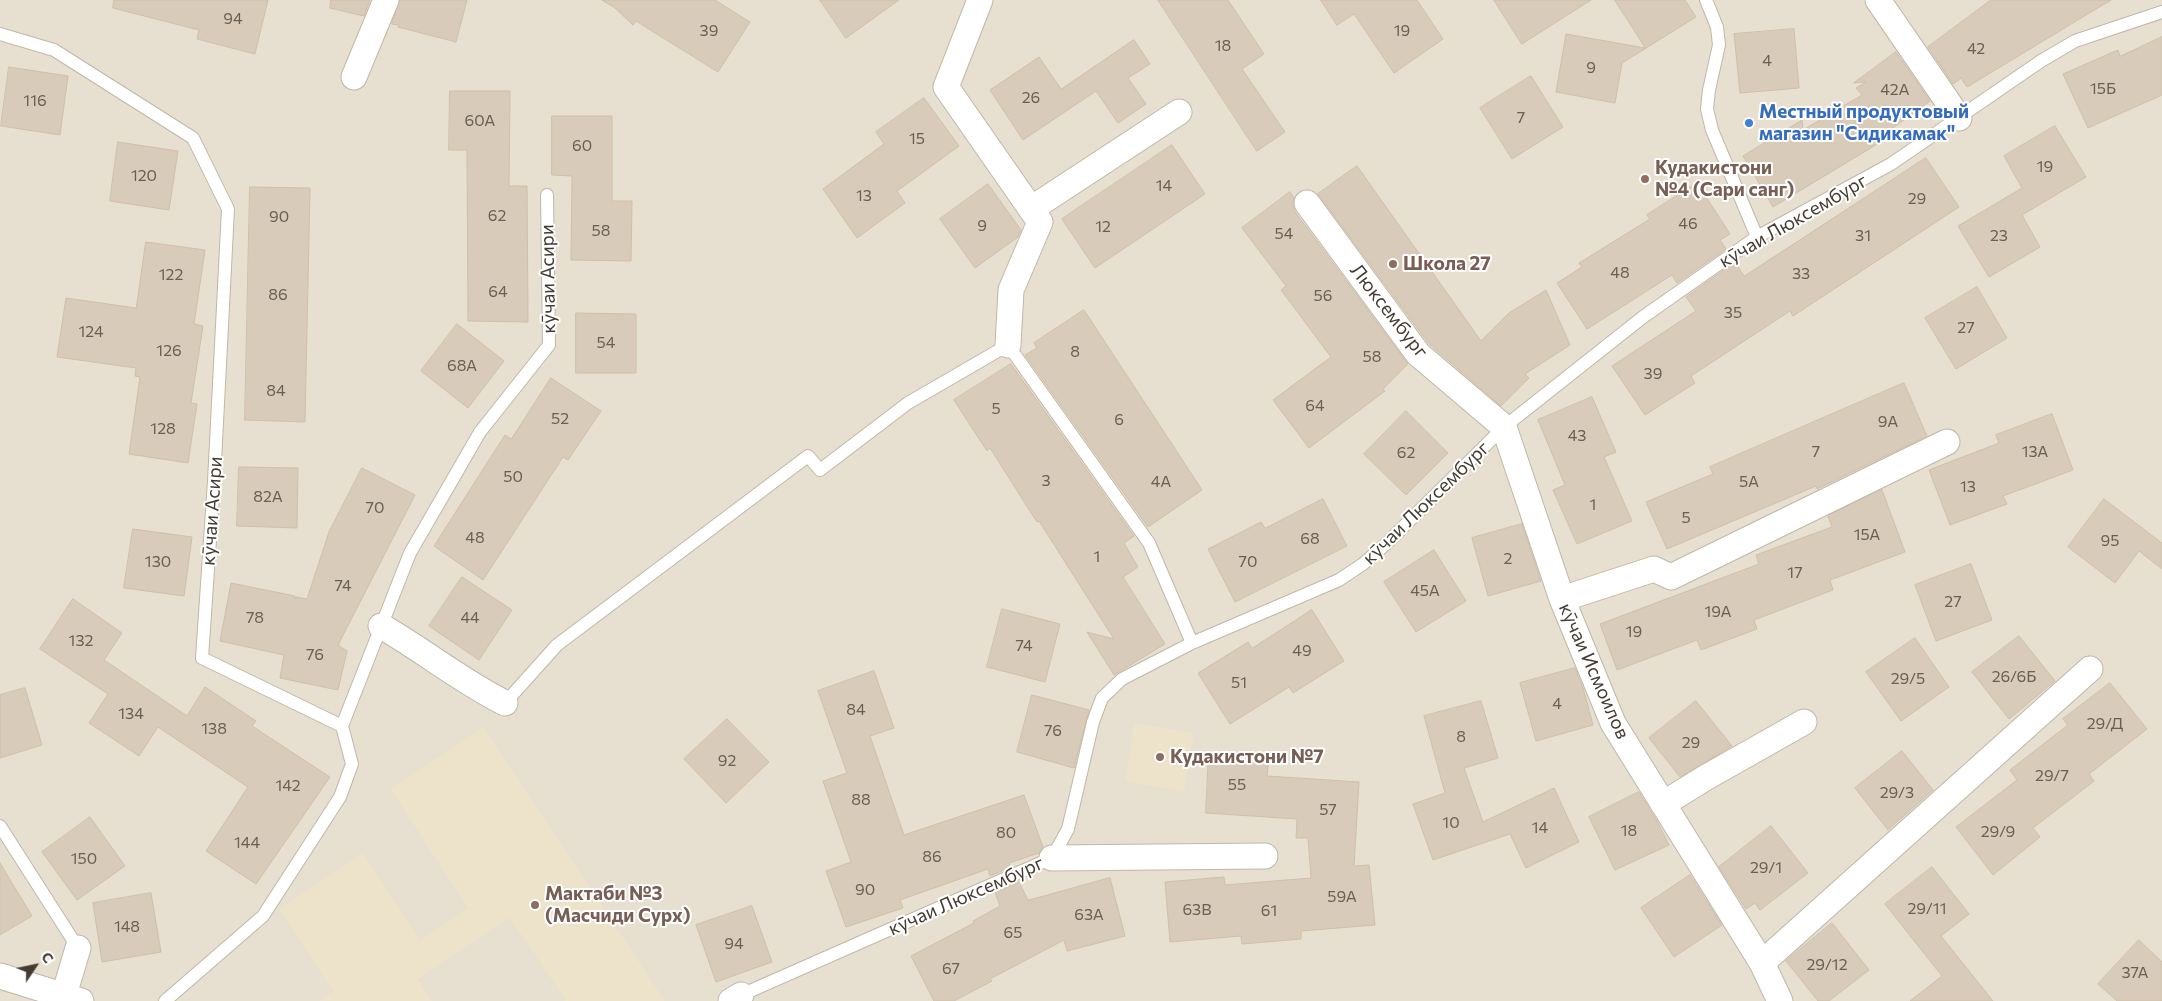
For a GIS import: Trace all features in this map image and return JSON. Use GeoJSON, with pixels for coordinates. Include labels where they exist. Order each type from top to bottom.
{"type":"FeatureCollection","features":[{"type":"Feature","properties":{"kind":"street"},"geometry":{"type":"LineString","coordinates":[[354,77],[386,0]]}},
{"type":"Feature","properties":{"kind":"street"},"geometry":{"type":"LineString","coordinates":[[980,0],[946,87],[1040,222],[1011,290],[1008,345]]}},
{"type":"Feature","properties":{"kind":"street"},"geometry":{"type":"LineString","coordinates":[[1878,0],[1959,118]]}},
{"type":"Feature","properties":{"kind":"street"},"geometry":{"type":"LineString","coordinates":[[1031,209],[1179,112]]}},
{"type":"Feature","properties":{"kind":"street","name":"Люксембург"},"geometry":{"type":"LineString","coordinates":[[1307,203],[1418,354],[1504,427]]}},
{"type":"Feature","properties":{"kind":"street","name":"кӯчаи Исмоилов"},"geometry":{"type":"LineString","coordinates":[[1504,427],[1562,600],[1613,723],[1762,963],[1780,1001]]}},
{"type":"Feature","properties":{"kind":"street"},"geometry":{"type":"LineString","coordinates":[[1562,600],[1654,569],[1671,576],[1947,442]]}},
{"type":"Feature","properties":{"kind":"street"},"geometry":{"type":"LineString","coordinates":[[380,626],[414,645],[474,688],[505,703]]}},
{"type":"Feature","properties":{"kind":"street"},"geometry":{"type":"LineString","coordinates":[[1762,963],[2090,669]]}},
{"type":"Feature","properties":{"kind":"street"},"geometry":{"type":"LineString","coordinates":[[1663,804],[1804,722]]}},
{"type":"Feature","properties":{"kind":"street"},"geometry":{"type":"LineString","coordinates":[[1052,858],[1265,856]]}},
{"type":"Feature","properties":{"kind":"street"},"geometry":{"type":"LineString","coordinates":[[0,976],[68,999],[78,948]]}},
{"type":"Feature","properties":{"kind":"lane"},"geometry":{"type":"LineString","coordinates":[[1706,0],[1717,27],[1719,45],[1709,90],[1707,109],[1712,130],[1757,237]]}},
{"type":"Feature","properties":{"kind":"lane","name":"кӯчаи Люксембург"},"geometry":{"type":"LineString","coordinates":[[736,998],[1052,858],[1068,829],[1093,722],[1102,698],[1122,679],[1192,643],[1339,580],[1363,564],[1387,544],[1504,427],[1643,317],[1757,237],[1892,164],[2041,60],[2076,41],[2162,12]]}},
{"type":"Feature","properties":{"kind":"lane","name":"кӯчаи Асири"},"geometry":{"type":"LineString","coordinates":[[0,34],[54,50],[193,138],[228,208],[202,658],[342,726],[410,553],[480,432],[549,345],[547,195]]}},
{"type":"Feature","properties":{"kind":"lane"},"geometry":{"type":"LineString","coordinates":[[505,703],[557,645],[808,456],[820,470],[908,403],[1008,345],[1149,543],[1192,643]]}},
{"type":"Feature","properties":{"kind":"lane"},"geometry":{"type":"LineString","coordinates":[[165,1001],[263,916],[340,797],[352,764],[342,726]]}},
{"type":"Feature","properties":{"kind":"lane"},"geometry":{"type":"LineString","coordinates":[[0,826],[78,948]]}},
{"type":"Feature","properties":{"kind":"shaded area"},"geometry":{"type":"Polygon","coordinates":[[[0,0],[2162,0],[2162,1001],[0,1001],[0,0]]]}},
{"type":"Feature","properties":{"kind":"shaded area","name":"Кудакистони №7"},"geometry":{"type":"Polygon","coordinates":[[[1135,723],[1194,733],[1184,792],[1125,781],[1135,723]]]}},
{"type":"Feature","properties":{"kind":"shaded area"},"geometry":{"type":"Polygon","coordinates":[[[484,727],[665,1001],[566,1001],[510,918],[418,979],[432,1001],[319,1001],[333,991],[279,909],[363,853],[420,940],[468,908],[390,789],[484,727]]]}},
{"type":"Feature","properties":{"kind":"building"},"geometry":{"type":"Polygon","coordinates":[[[114,0],[268,0],[255,54],[197,39],[199,30],[113,8],[114,0]]]}},
{"type":"Feature","properties":{"kind":"building"},"geometry":{"type":"Polygon","coordinates":[[[331,0],[370,0],[364,16],[330,8],[331,0]]]}},
{"type":"Feature","properties":{"kind":"building"},"geometry":{"type":"Polygon","coordinates":[[[400,0],[467,0],[456,42],[392,24],[400,0]]]}},
{"type":"Feature","properties":{"kind":"building"},"geometry":{"type":"Polygon","coordinates":[[[602,0],[715,0],[750,22],[718,72],[636,21],[633,25],[615,8],[602,0]]]}},
{"type":"Feature","properties":{"kind":"building"},"geometry":{"type":"Polygon","coordinates":[[[820,0],[899,0],[846,38],[820,0]]]}},
{"type":"Feature","properties":{"kind":"building"},"geometry":{"type":"Polygon","coordinates":[[[1158,0],[1228,0],[1264,54],[1242,69],[1285,132],[1257,151],[1158,0]]]}},
{"type":"Feature","properties":{"kind":"building"},"geometry":{"type":"Polygon","coordinates":[[[1321,0],[1417,0],[1443,39],[1394,73],[1354,14],[1337,25],[1321,0]]]}},
{"type":"Feature","properties":{"kind":"building"},"geometry":{"type":"Polygon","coordinates":[[[1494,0],[1591,0],[1522,44],[1494,0]]]}},
{"type":"Feature","properties":{"kind":"building"},"geometry":{"type":"Polygon","coordinates":[[[1615,0],[1685,0],[1696,17],[1622,63],[1615,103],[1556,92],[1566,34],[1645,48],[1615,0]]]}},
{"type":"Feature","properties":{"kind":"building"},"geometry":{"type":"Polygon","coordinates":[[[1991,0],[2111,0],[1967,87],[1961,78],[1953,84],[1928,47],[1991,0]]]}},
{"type":"Feature","properties":{"kind":"building"},"geometry":{"type":"Polygon","coordinates":[[[1794,29],[1799,88],[1740,93],[1734,34],[1794,29]]]}},
{"type":"Feature","properties":{"kind":"building"},"geometry":{"type":"Polygon","coordinates":[[[2162,37],[2162,95],[2088,128],[2063,74],[2118,50],[2120,56],[2162,37]]]}},
{"type":"Feature","properties":{"kind":"building"},"geometry":{"type":"Polygon","coordinates":[[[1134,40],[1150,64],[1128,78],[1146,104],[1118,123],[1096,91],[1023,140],[990,90],[1039,57],[1061,89],[1134,40]]]}},
{"type":"Feature","properties":{"kind":"building"},"geometry":{"type":"Polygon","coordinates":[[[1896,52],[1930,101],[1886,133],[1889,137],[1773,207],[1743,156],[1802,120],[1803,130],[1862,95],[1856,88],[1866,82],[1854,83],[1896,52]]]}},
{"type":"Feature","properties":{"kind":"building"},"geometry":{"type":"Polygon","coordinates":[[[9,67],[68,76],[60,135],[1,126],[9,67]]]}},
{"type":"Feature","properties":{"kind":"building"},"geometry":{"type":"Polygon","coordinates":[[[1531,76],[1563,127],[1512,159],[1480,108],[1531,76]]]}},
{"type":"Feature","properties":{"kind":"building"},"geometry":{"type":"Polygon","coordinates":[[[450,91],[510,91],[509,186],[527,186],[528,322],[468,321],[467,150],[449,150],[450,91]]]}},
{"type":"Feature","properties":{"kind":"building"},"geometry":{"type":"Polygon","coordinates":[[[924,98],[959,146],[897,191],[905,203],[857,238],[823,189],[884,144],[876,132],[924,98]]]}},
{"type":"Feature","properties":{"kind":"building"},"geometry":{"type":"Polygon","coordinates":[[[552,116],[612,116],[612,201],[632,201],[631,261],[571,260],[572,176],[552,175],[552,116]]]}},
{"type":"Feature","properties":{"kind":"building"},"geometry":{"type":"Polygon","coordinates":[[[2055,126],[2086,177],[2022,215],[2040,247],[1989,277],[1958,226],[2022,188],[2004,156],[2055,126]]]}},
{"type":"Feature","properties":{"kind":"building"},"geometry":{"type":"Polygon","coordinates":[[[118,142],[178,151],[169,210],[110,201],[118,142]]]}},
{"type":"Feature","properties":{"kind":"building"},"geometry":{"type":"Polygon","coordinates":[[[1172,145],[1205,194],[1095,268],[1062,219],[1172,145]]]}},
{"type":"Feature","properties":{"kind":"building"},"geometry":{"type":"Polygon","coordinates":[[[1926,158],[1959,207],[1793,316],[1790,311],[1691,376],[1695,383],[1645,415],[1612,366],[1696,311],[1686,297],[1735,262],[1744,276],[1926,158]]]}},
{"type":"Feature","properties":{"kind":"building"},"geometry":{"type":"Polygon","coordinates":[[[1357,166],[1481,341],[1509,313],[1546,290],[1570,345],[1525,374],[1529,378],[1501,406],[1429,344],[1318,194],[1357,166]]]}},
{"type":"Feature","properties":{"kind":"building"},"geometry":{"type":"Polygon","coordinates":[[[1697,183],[1730,234],[1720,240],[1726,249],[1677,283],[1672,275],[1587,329],[1557,283],[1582,267],[1579,263],[1650,219],[1647,215],[1697,183]]]}},
{"type":"Feature","properties":{"kind":"building"},"geometry":{"type":"Polygon","coordinates":[[[988,184],[1021,230],[1018,237],[975,268],[940,219],[988,184]]]}},
{"type":"Feature","properties":{"kind":"building"},"geometry":{"type":"Polygon","coordinates":[[[250,187],[310,188],[305,422],[245,420],[250,187]]]}},
{"type":"Feature","properties":{"kind":"building"},"geometry":{"type":"Polygon","coordinates":[[[1290,192],[1294,198],[1295,212],[1408,364],[1383,389],[1385,391],[1309,448],[1273,400],[1331,357],[1281,290],[1286,286],[1242,228],[1290,192]]]}},
{"type":"Feature","properties":{"kind":"building"},"geometry":{"type":"Polygon","coordinates":[[[146,242],[205,250],[194,324],[203,326],[191,403],[197,404],[188,463],[129,454],[140,377],[135,376],[136,368],[57,357],[66,298],[136,308],[146,242]]]}},
{"type":"Feature","properties":{"kind":"building"},"geometry":{"type":"Polygon","coordinates":[[[1977,287],[2007,338],[1956,369],[1925,318],[1977,287]]]}},
{"type":"Feature","properties":{"kind":"building"},"geometry":{"type":"Polygon","coordinates":[[[1084,310],[1202,490],[1148,527],[1025,355],[1037,348],[1034,343],[1084,310]]]}},
{"type":"Feature","properties":{"kind":"building"},"geometry":{"type":"Polygon","coordinates":[[[576,313],[636,314],[636,373],[576,373],[576,313]]]}},
{"type":"Feature","properties":{"kind":"building"},"geometry":{"type":"Polygon","coordinates":[[[457,324],[504,361],[468,408],[421,371],[457,324]]]}},
{"type":"Feature","properties":{"kind":"building"},"geometry":{"type":"Polygon","coordinates":[[[1011,364],[1134,536],[1124,543],[1138,567],[1123,577],[1165,644],[1114,675],[1087,632],[1114,639],[1039,521],[1037,522],[990,448],[987,451],[954,400],[1011,364]]]}},
{"type":"Feature","properties":{"kind":"building"},"geometry":{"type":"Polygon","coordinates":[[[551,378],[601,411],[568,460],[563,457],[483,580],[434,546],[505,435],[511,439],[551,378]]]}},
{"type":"Feature","properties":{"kind":"building"},"geometry":{"type":"Polygon","coordinates":[[[1904,383],[1927,436],[1817,489],[1816,486],[1667,549],[1646,502],[1713,474],[1710,467],[1904,383]]]}},
{"type":"Feature","properties":{"kind":"building"},"geometry":{"type":"Polygon","coordinates":[[[1592,397],[1616,452],[1604,457],[1632,521],[1577,544],[1553,490],[1565,485],[1538,420],[1592,397]]]}},
{"type":"Feature","properties":{"kind":"building"},"geometry":{"type":"Polygon","coordinates":[[[1406,411],[1448,453],[1406,495],[1364,454],[1406,411]]]}},
{"type":"Feature","properties":{"kind":"building"},"geometry":{"type":"Polygon","coordinates":[[[2052,414],[2073,470],[2003,496],[2007,504],[1950,525],[1929,470],[1999,443],[1996,435],[2052,414]]]}},
{"type":"Feature","properties":{"kind":"building"},"geometry":{"type":"Polygon","coordinates":[[[239,467],[298,468],[297,528],[237,526],[239,467]]]}},
{"type":"Feature","properties":{"kind":"building"},"geometry":{"type":"Polygon","coordinates":[[[362,468],[415,495],[338,645],[347,651],[338,690],[280,678],[284,655],[220,641],[231,583],[295,596],[295,599],[296,597],[307,599],[329,532],[362,468]]]}},
{"type":"Feature","properties":{"kind":"building"},"geometry":{"type":"Polygon","coordinates":[[[1882,490],[1905,552],[1830,580],[1833,590],[1754,620],[1757,629],[1701,650],[1697,640],[1617,670],[1600,624],[1759,564],[1756,555],[1832,527],[1828,516],[1882,490]]]}},
{"type":"Feature","properties":{"kind":"building"},"geometry":{"type":"Polygon","coordinates":[[[1323,499],[1347,546],[1235,602],[1208,549],[1261,522],[1265,528],[1323,499]]]}},
{"type":"Feature","properties":{"kind":"building"},"geometry":{"type":"Polygon","coordinates":[[[2104,499],[2162,543],[2162,569],[2139,551],[2115,583],[2068,547],[2104,499]]]}},
{"type":"Feature","properties":{"kind":"building"},"geometry":{"type":"Polygon","coordinates":[[[1522,524],[1541,581],[1488,596],[1472,538],[1522,524]]]}},
{"type":"Feature","properties":{"kind":"building"},"geometry":{"type":"Polygon","coordinates":[[[133,529],[192,537],[184,596],[124,588],[133,529]]]}},
{"type":"Feature","properties":{"kind":"building"},"geometry":{"type":"Polygon","coordinates":[[[1434,550],[1466,601],[1416,632],[1384,582],[1434,550]]]}},
{"type":"Feature","properties":{"kind":"building"},"geometry":{"type":"Polygon","coordinates":[[[1971,564],[1992,620],[1936,641],[1915,585],[1971,564]]]}},
{"type":"Feature","properties":{"kind":"building"},"geometry":{"type":"Polygon","coordinates":[[[462,577],[512,610],[479,660],[429,626],[462,577]]]}},
{"type":"Feature","properties":{"kind":"building"},"geometry":{"type":"Polygon","coordinates":[[[73,599],[122,633],[104,660],[187,716],[205,687],[256,721],[252,726],[330,777],[256,884],[206,851],[248,787],[158,727],[139,756],[89,723],[108,694],[40,649],[73,599]]]}},
{"type":"Feature","properties":{"kind":"building"},"geometry":{"type":"Polygon","coordinates":[[[1002,609],[1060,624],[1045,682],[987,667],[1002,609]]]}},
{"type":"Feature","properties":{"kind":"building"},"geometry":{"type":"Polygon","coordinates":[[[1312,610],[1344,661],[1293,693],[1289,687],[1230,724],[1198,673],[1248,642],[1252,648],[1312,610]]]}},
{"type":"Feature","properties":{"kind":"building"},"geometry":{"type":"Polygon","coordinates":[[[2019,636],[2055,681],[2009,719],[1972,672],[2019,636]]]}},
{"type":"Feature","properties":{"kind":"building"},"geometry":{"type":"Polygon","coordinates":[[[1915,638],[1949,687],[1901,721],[1866,672],[1915,638]]]}},
{"type":"Feature","properties":{"kind":"building"},"geometry":{"type":"Polygon","coordinates":[[[1575,668],[1583,688],[1593,725],[1536,741],[1520,683],[1575,668]]]}},
{"type":"Feature","properties":{"kind":"building"},"geometry":{"type":"Polygon","coordinates":[[[874,671],[894,728],[870,736],[904,835],[1024,795],[1043,847],[1039,853],[1009,863],[1011,867],[990,876],[988,869],[900,900],[903,908],[846,927],[826,871],[851,862],[823,781],[847,773],[818,691],[874,671]]]}},
{"type":"Feature","properties":{"kind":"building"},"geometry":{"type":"Polygon","coordinates":[[[2110,683],[2147,729],[2089,774],[2094,781],[2033,828],[2040,837],[1993,875],[1956,827],[2017,780],[2010,770],[2068,725],[2063,719],[2110,683]]]}},
{"type":"Feature","properties":{"kind":"building"},"geometry":{"type":"Polygon","coordinates":[[[25,688],[42,745],[0,758],[0,695],[25,688]]]}},
{"type":"Feature","properties":{"kind":"building"},"geometry":{"type":"Polygon","coordinates":[[[1032,695],[1089,710],[1074,768],[1017,752],[1032,695]]]}},
{"type":"Feature","properties":{"kind":"building"},"geometry":{"type":"Polygon","coordinates":[[[1481,701],[1498,758],[1464,768],[1483,822],[1554,788],[1579,842],[1526,868],[1510,834],[1433,860],[1413,804],[1445,793],[1424,716],[1481,701]]]}},
{"type":"Feature","properties":{"kind":"building"},"geometry":{"type":"Polygon","coordinates":[[[1696,701],[1732,746],[1680,777],[1649,738],[1696,701]]]}},
{"type":"Feature","properties":{"kind":"building"},"geometry":{"type":"Polygon","coordinates":[[[727,719],[769,762],[726,803],[684,759],[727,719]]]}},
{"type":"Feature","properties":{"kind":"building"},"geometry":{"type":"Polygon","coordinates":[[[1902,751],[1933,790],[1888,830],[1855,788],[1902,751]]]}},
{"type":"Feature","properties":{"kind":"building"},"geometry":{"type":"Polygon","coordinates":[[[1209,753],[1269,757],[1267,776],[1359,782],[1354,866],[1369,865],[1375,925],[1301,931],[1301,939],[1242,944],[1241,936],[1170,942],[1165,882],[1224,877],[1225,885],[1311,878],[1308,838],[1296,838],[1297,819],[1206,813],[1209,753]]]}},
{"type":"Feature","properties":{"kind":"building"},"geometry":{"type":"Polygon","coordinates":[[[1639,792],[1669,845],[1615,870],[1589,817],[1639,792]]]}},
{"type":"Feature","properties":{"kind":"building"},"geometry":{"type":"Polygon","coordinates":[[[90,817],[125,866],[77,900],[42,852],[90,817]]]}},
{"type":"Feature","properties":{"kind":"building"},"geometry":{"type":"Polygon","coordinates":[[[1771,826],[1808,873],[1760,910],[1755,903],[1746,909],[1719,867],[1771,826]]]}},
{"type":"Feature","properties":{"kind":"building"},"geometry":{"type":"Polygon","coordinates":[[[0,863],[32,916],[0,935],[0,863]]]}},
{"type":"Feature","properties":{"kind":"building"},"geometry":{"type":"Polygon","coordinates":[[[1932,867],[1969,914],[1941,936],[1993,1001],[1910,1001],[1942,976],[1885,904],[1932,867]]]}},
{"type":"Feature","properties":{"kind":"building"},"geometry":{"type":"Polygon","coordinates":[[[1690,875],[1722,925],[1674,957],[1641,908],[1690,875]]]}},
{"type":"Feature","properties":{"kind":"building"},"geometry":{"type":"Polygon","coordinates":[[[1110,878],[1125,936],[1067,951],[1064,940],[990,979],[992,981],[954,1001],[934,1001],[911,956],[974,923],[973,921],[1000,906],[995,892],[1019,882],[1028,900],[1110,878]]]}},
{"type":"Feature","properties":{"kind":"building"},"geometry":{"type":"Polygon","coordinates":[[[151,893],[161,952],[102,962],[93,903],[151,893]]]}},
{"type":"Feature","properties":{"kind":"building"},"geometry":{"type":"Polygon","coordinates":[[[752,906],[772,962],[716,982],[696,925],[752,906]]]}},
{"type":"Feature","properties":{"kind":"building"},"geometry":{"type":"Polygon","coordinates":[[[1832,923],[1869,970],[1829,1001],[1818,1001],[1786,961],[1832,923]]]}},
{"type":"Feature","properties":{"kind":"building"},"geometry":{"type":"Polygon","coordinates":[[[2139,940],[2162,962],[2162,1001],[2117,1001],[2098,984],[2139,940]]]}},
{"type":"Feature","properties":{"kind":"place","name":"Местный продуктовый магазин \"Сидикамак\""},"geometry":{"type":"Point","coordinates":[1749,123]}},
{"type":"Feature","properties":{"kind":"place","name":"Кудакистони №4 (Сари санг)"},"geometry":{"type":"Point","coordinates":[1645,179]}},
{"type":"Feature","properties":{"kind":"place","name":"Школа 27"},"geometry":{"type":"Point","coordinates":[1393,264]}},
{"type":"Feature","properties":{"kind":"place","name":"Кудакистони №7"},"geometry":{"type":"Point","coordinates":[1160,757]}},
{"type":"Feature","properties":{"kind":"place","name":"Мактаби №3 (Масчиди Сурх)"},"geometry":{"type":"Point","coordinates":[535,905]}}]}
